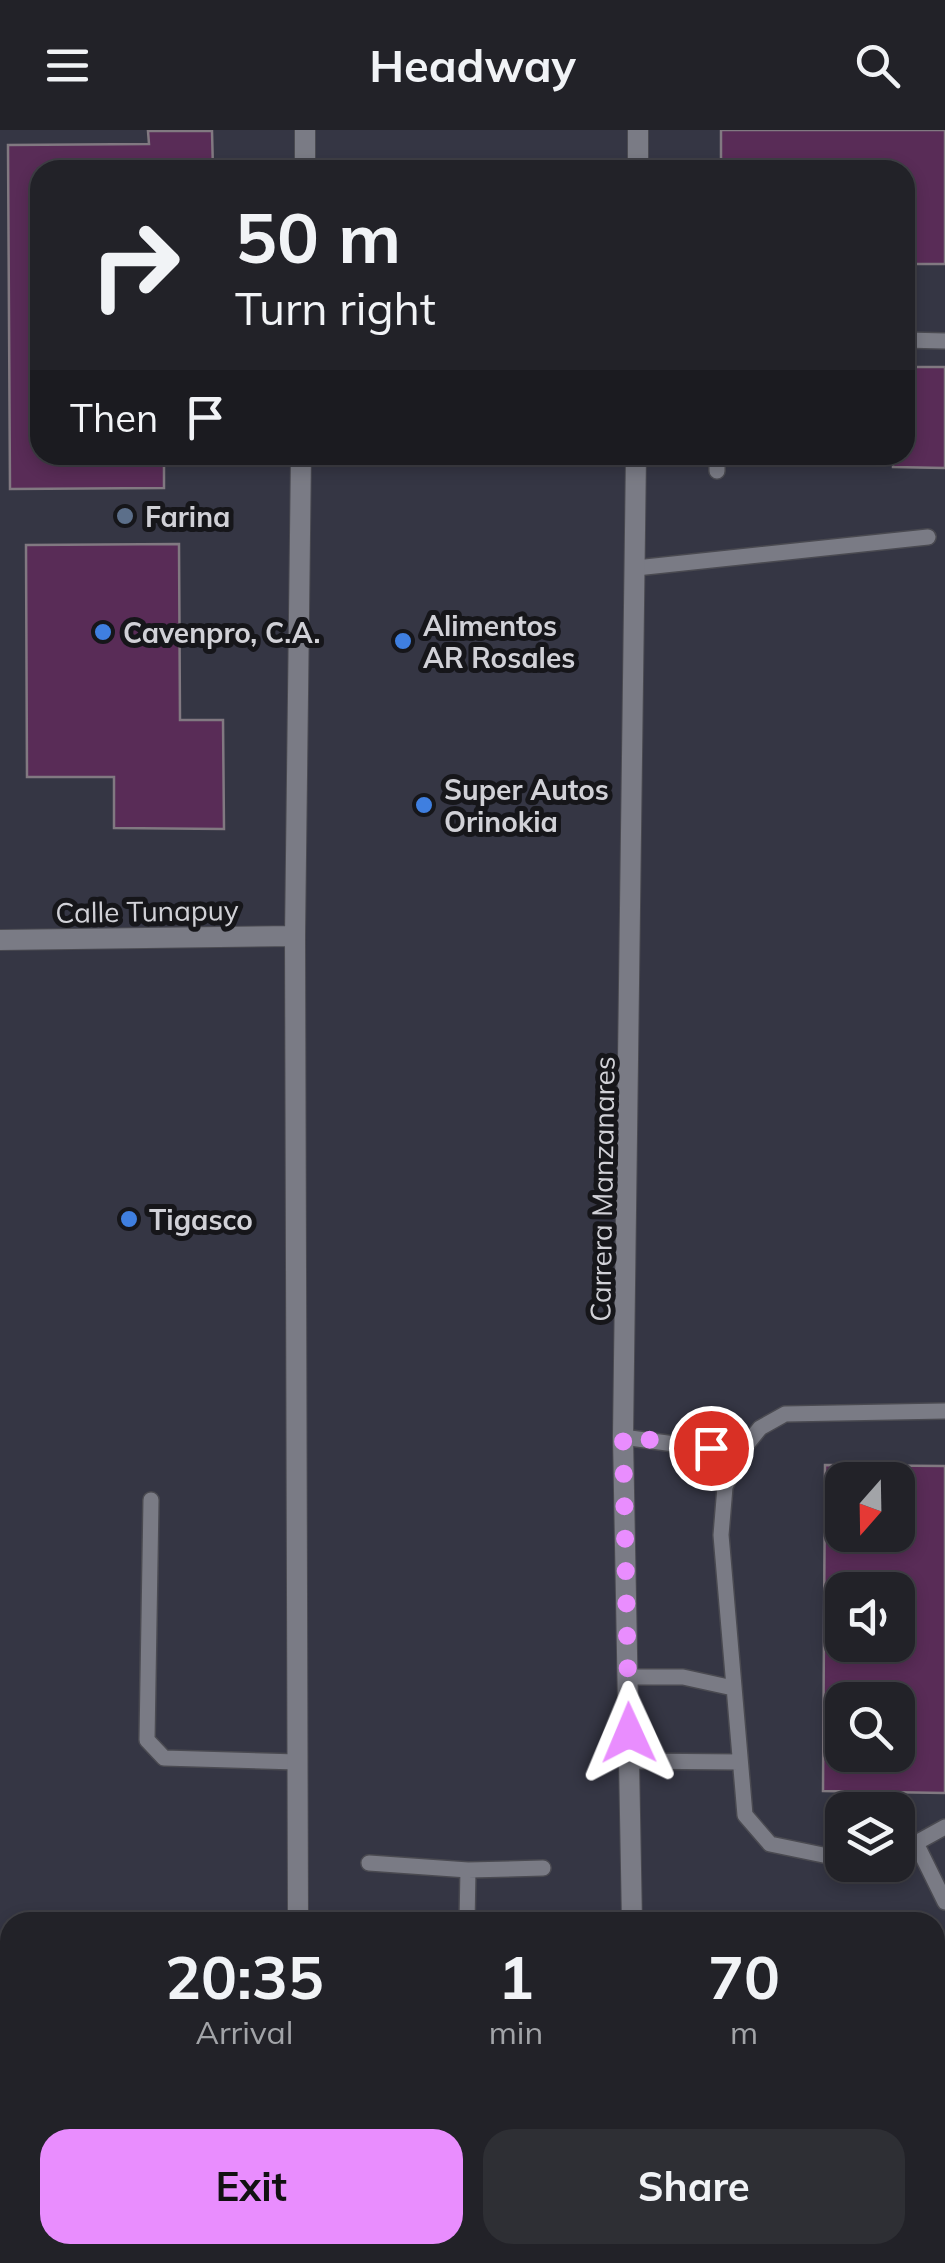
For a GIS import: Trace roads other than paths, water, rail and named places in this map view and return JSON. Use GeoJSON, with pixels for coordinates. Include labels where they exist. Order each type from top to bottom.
{"type":"FeatureCollection","features":[{"type":"Feature","properties":{"kind":"street"},"geometry":{"type":"LineString","coordinates":[[305,130],[305,160]]}},
{"type":"Feature","properties":{"kind":"street"},"geometry":{"type":"LineString","coordinates":[[638,130],[638,160]]}},
{"type":"Feature","properties":{"kind":"street"},"geometry":{"type":"LineString","coordinates":[[298,1912],[295,936],[301,465]]}},
{"type":"Feature","properties":{"kind":"street","name":"Carrera Manzanares"},"geometry":{"type":"LineString","coordinates":[[632,1912],[623,1436],[636,465]]}},
{"type":"Feature","properties":{"kind":"street","name":"Calle Tunapuy"},"geometry":{"type":"LineString","coordinates":[[0,940],[295,936]]}},
{"type":"Feature","properties":{"kind":"lane"},"geometry":{"type":"LineString","coordinates":[[915,340],[945,340]]}},
{"type":"Feature","properties":{"kind":"lane"},"geometry":{"type":"LineString","coordinates":[[636,568],[928,537]]}},
{"type":"Feature","properties":{"kind":"lane"},"geometry":{"type":"LineString","coordinates":[[825,1855],[770,1844],[745,1815],[721,1535],[725,1487],[740,1453],[760,1428],[785,1414],[945,1411]]}},
{"type":"Feature","properties":{"kind":"lane"},"geometry":{"type":"LineString","coordinates":[[623,1436],[740,1453]]}},
{"type":"Feature","properties":{"kind":"lane"},"geometry":{"type":"LineString","coordinates":[[151,1500],[148,1740],[153,1751],[164,1758],[297,1762]]}},
{"type":"Feature","properties":{"kind":"lane"},"geometry":{"type":"LineString","coordinates":[[628,1677],[682,1677],[733,1688]]}},
{"type":"Feature","properties":{"kind":"lane"},"geometry":{"type":"LineString","coordinates":[[629,1761],[740,1762]]}},
{"type":"Feature","properties":{"kind":"lane"},"geometry":{"type":"LineString","coordinates":[[945,1827],[916,1843],[945,1902]]}},
{"type":"Feature","properties":{"kind":"lane"},"geometry":{"type":"LineString","coordinates":[[368,1862],[468,1870],[543,1868]]}},
{"type":"Feature","properties":{"kind":"lane"},"geometry":{"type":"LineString","coordinates":[[468,1870],[468,1912]]}},
{"type":"Feature","properties":{"kind":"place","name":"Farina"},"geometry":{"type":"Point","coordinates":[125,516]}},
{"type":"Feature","properties":{"kind":"place","name":"Cavenpro, C.A."},"geometry":{"type":"Point","coordinates":[103,632]}},
{"type":"Feature","properties":{"kind":"place","name":"Alimentos AR Rosales"},"geometry":{"type":"Point","coordinates":[403,641]}},
{"type":"Feature","properties":{"kind":"place","name":"Super Autos Orinokia"},"geometry":{"type":"Point","coordinates":[424,805]}},
{"type":"Feature","properties":{"kind":"place","name":"Tigasco"},"geometry":{"type":"Point","coordinates":[129,1219]}}]}
